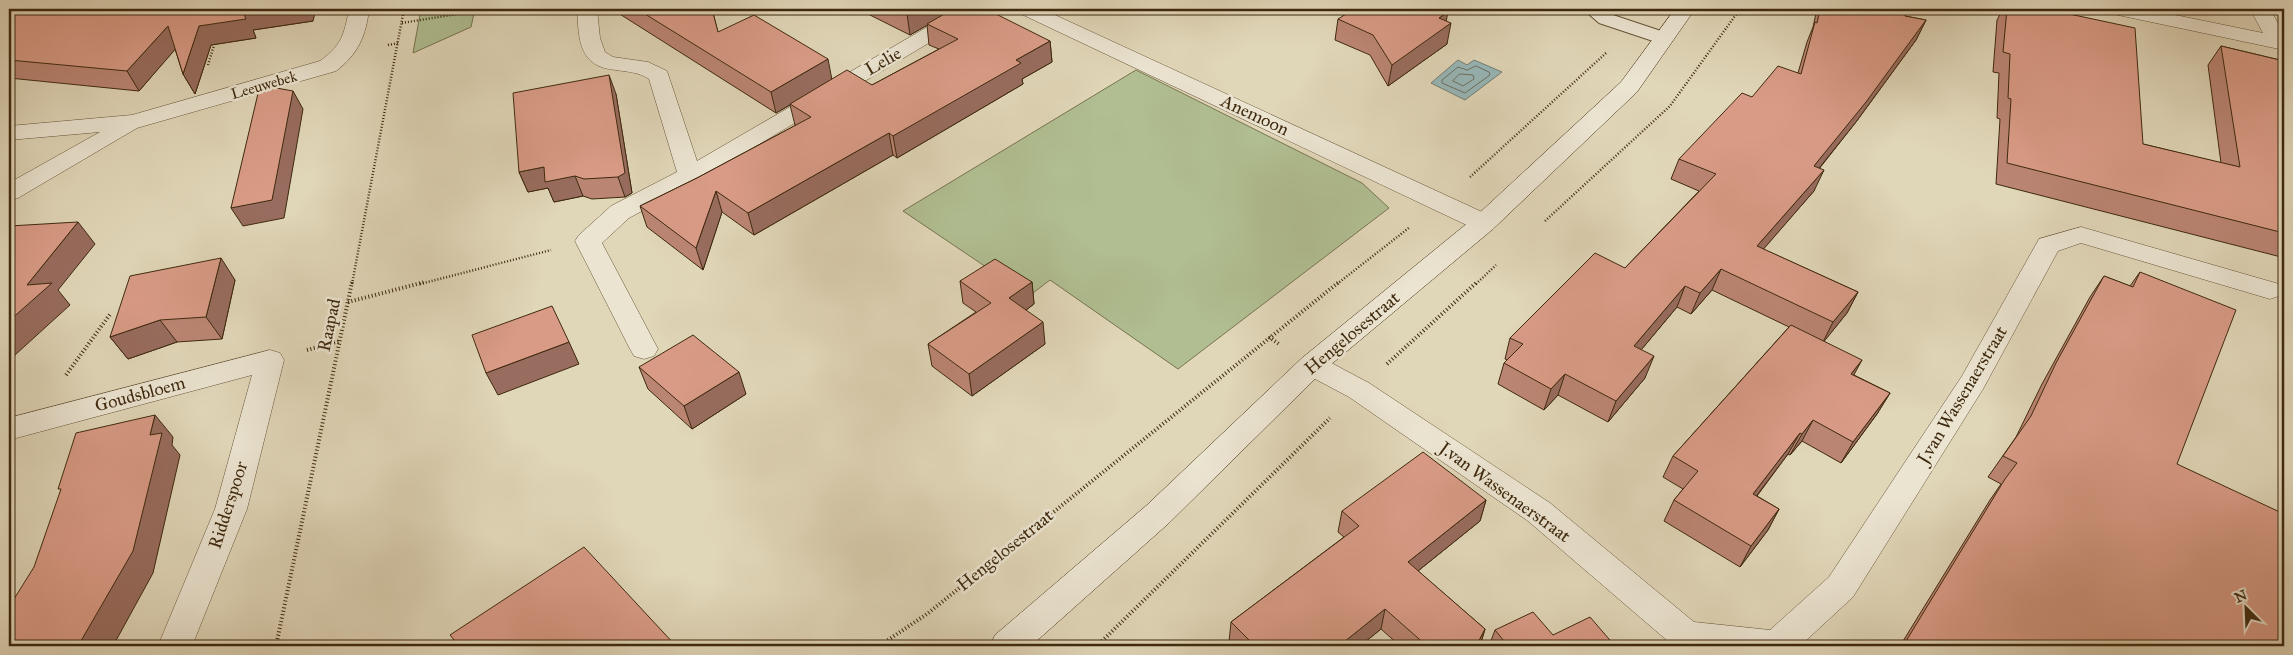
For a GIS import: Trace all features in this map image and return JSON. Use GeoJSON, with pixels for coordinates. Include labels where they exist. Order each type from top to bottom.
{"type":"FeatureCollection","features":[{"type":"Feature","properties":{"kind":"street","name":"Leeuwebek"},"geometry":{"type":"LineString","coordinates":[[9,133],[134,122],[328,66],[344,55],[352,43],[359,9]]}},
{"type":"Feature","properties":{"kind":"street"},"geometry":{"type":"LineString","coordinates":[[587,9],[593,51],[602,61],[617,65],[635,65],[648,69],[658,76],[690,175]]}},
{"type":"Feature","properties":{"kind":"street","name":"Lelie"},"geometry":{"type":"LineString","coordinates":[[588,241],[620,212],[690,175],[972,9]]}},
{"type":"Feature","properties":{"kind":"street","name":"Anemoon"},"geometry":{"type":"LineString","coordinates":[[1026,9],[1484,223]]}},
{"type":"Feature","properties":{"kind":"street","name":"Hengelosestraat"},"geometry":{"type":"LineString","coordinates":[[1007,646],[1158,514],[1312,366],[1484,223],[1629,86],[1685,9]]}},
{"type":"Feature","properties":{"kind":"street"},"geometry":{"type":"LineString","coordinates":[[2118,9],[2281,43]]}},
{"type":"Feature","properties":{"kind":"street"},"geometry":{"type":"LineString","coordinates":[[2260,9],[2281,43]]}},
{"type":"Feature","properties":{"kind":"street","name":"Leeuwebek"},"geometry":{"type":"LineString","coordinates":[[9,193],[134,122]]}},
{"type":"Feature","properties":{"kind":"street","name":"J.van Wassenaerstraat"},"geometry":{"type":"LineString","coordinates":[[1312,366],[1359,390],[1538,512],[1687,641],[1777,646],[1841,587],[1973,382],[2048,245],[2081,235],[2270,290]]}},
{"type":"Feature","properties":{"kind":"street"},"geometry":{"type":"LineString","coordinates":[[588,241],[644,349]]}},
{"type":"Feature","properties":{"kind":"street","name":"Goudsbloem"},"geometry":{"type":"LineString","coordinates":[[9,429],[270,360]]}},
{"type":"Feature","properties":{"kind":"street","name":"Ridderspoor"},"geometry":{"type":"LineString","coordinates":[[175,646],[231,509],[270,360]]}},
{"type":"Feature","properties":{"kind":"lane"},"geometry":{"type":"LineString","coordinates":[[1593,9],[1606,19],[1664,38]]}},
{"type":"Feature","properties":{"kind":"path","name":"Raapad"},"geometry":{"type":"LineString","coordinates":[[276,646],[348,302],[404,9]]}},
{"type":"Feature","properties":{"kind":"path"},"geometry":{"type":"LineString","coordinates":[[402,24],[487,9]]}},
{"type":"Feature","properties":{"kind":"path"},"geometry":{"type":"LineString","coordinates":[[1540,225],[1670,106],[1740,9]]}},
{"type":"Feature","properties":{"kind":"path","name":"Hengelosestraat"},"geometry":{"type":"LineString","coordinates":[[879,646],[927,614],[1269,337],[1442,202],[1600,59],[1629,28]]}},
{"type":"Feature","properties":{"kind":"path"},"geometry":{"type":"LineString","coordinates":[[197,104],[215,42],[206,44]]}},
{"type":"Feature","properties":{"kind":"path"},"geometry":{"type":"LineString","coordinates":[[348,302],[588,241]]}},
{"type":"Feature","properties":{"kind":"path"},"geometry":{"type":"LineString","coordinates":[[1096,646],[1359,390],[1496,264]]}},
{"type":"Feature","properties":{"kind":"path"},"geometry":{"type":"LineString","coordinates":[[40,421],[67,374],[111,313]]}},
{"type":"Feature","properties":{"kind":"green space"},"geometry":{"type":"Polygon","coordinates":[[[421,9],[475,9],[471,27],[413,53],[421,9]]]}},
{"type":"Feature","properties":{"kind":"green space"},"geometry":{"type":"Polygon","coordinates":[[[1136,70],[1362,183],[1389,208],[1178,369],[1050,280],[1029,296],[903,211],[1136,70]]]}},
{"type":"Feature","properties":{"kind":"water"},"geometry":{"type":"Polygon","coordinates":[[[1458,60],[1467,65],[1474,60],[1502,72],[1465,100],[1431,83],[1458,60]]]}},
{"type":"Feature","properties":{"kind":"building"},"geometry":{"type":"Polygon","coordinates":[[[9,9],[261,9],[243,12],[246,19],[199,26],[183,74],[168,26],[127,71],[9,60],[9,9]]]}},
{"type":"Feature","properties":{"kind":"building"},"geometry":{"type":"Polygon","coordinates":[[[637,9],[712,9],[718,32],[754,15],[828,59],[771,92],[637,9]]]}},
{"type":"Feature","properties":{"kind":"building"},"geometry":{"type":"Polygon","coordinates":[[[895,9],[917,9],[907,14],[895,9]]]}},
{"type":"Feature","properties":{"kind":"building"},"geometry":{"type":"Polygon","coordinates":[[[953,9],[986,9],[1050,41],[1016,60],[1021,63],[893,136],[889,133],[748,213],[716,191],[696,248],[640,206],[811,117],[790,104],[847,70],[872,85],[958,39],[927,24],[953,9]]]}},
{"type":"Feature","properties":{"kind":"building"},"geometry":{"type":"Polygon","coordinates":[[[1354,9],[1439,9],[1448,12],[1439,18],[1451,23],[1392,65],[1373,35],[1338,19],[1354,9]]]}},
{"type":"Feature","properties":{"kind":"building"},"geometry":{"type":"Polygon","coordinates":[[[1820,9],[1907,9],[1905,16],[1926,20],[1866,102],[1814,166],[1824,170],[1757,246],[1858,292],[1833,322],[1721,269],[1700,293],[1685,286],[1634,346],[1654,356],[1616,401],[1565,374],[1551,389],[1504,363],[1523,344],[1510,338],[1595,253],[1625,268],[1716,174],[1679,159],[1742,93],[1752,97],[1778,66],[1801,74],[1820,9]]]}},
{"type":"Feature","properties":{"kind":"building"},"geometry":{"type":"Polygon","coordinates":[[[2007,9],[2046,9],[2135,28],[2143,144],[2240,167],[2221,46],[2284,61],[2284,233],[2007,163],[2011,99],[2008,98],[2010,54],[2003,52],[2007,9]]]}},
{"type":"Feature","properties":{"kind":"building"},"geometry":{"type":"Polygon","coordinates":[[[609,75],[625,173],[618,177],[584,179],[575,176],[545,182],[544,167],[519,172],[513,93],[609,75]]]}},
{"type":"Feature","properties":{"kind":"building"},"geometry":{"type":"Polygon","coordinates":[[[260,85],[293,91],[272,200],[231,208],[260,85]]]}},
{"type":"Feature","properties":{"kind":"building"},"geometry":{"type":"Polygon","coordinates":[[[78,222],[27,285],[52,283],[9,321],[9,226],[78,222]]]}},
{"type":"Feature","properties":{"kind":"building"},"geometry":{"type":"Polygon","coordinates":[[[221,258],[206,317],[160,320],[110,337],[130,276],[221,258]]]}},
{"type":"Feature","properties":{"kind":"building"},"geometry":{"type":"Polygon","coordinates":[[[995,259],[1032,282],[1009,298],[1043,322],[969,374],[928,344],[991,303],[960,281],[995,259]]]}},
{"type":"Feature","properties":{"kind":"building"},"geometry":{"type":"Polygon","coordinates":[[[2140,272],[2236,310],[2177,464],[2284,514],[2284,646],[1903,646],[2005,479],[2017,463],[2003,456],[2031,416],[2056,363],[2104,276],[2133,287],[2140,272]]]}},
{"type":"Feature","properties":{"kind":"building"},"geometry":{"type":"Polygon","coordinates":[[[552,306],[569,342],[486,373],[472,335],[552,306]]]}},
{"type":"Feature","properties":{"kind":"building"},"geometry":{"type":"Polygon","coordinates":[[[1791,325],[1862,360],[1851,374],[1890,393],[1853,442],[1813,420],[1802,434],[1800,433],[1753,494],[1779,509],[1751,546],[1674,500],[1698,471],[1673,456],[1791,325]]]}},
{"type":"Feature","properties":{"kind":"building"},"geometry":{"type":"Polygon","coordinates":[[[693,335],[739,372],[684,406],[639,367],[693,335]]]}},
{"type":"Feature","properties":{"kind":"building"},"geometry":{"type":"Polygon","coordinates":[[[155,415],[150,435],[162,433],[133,551],[78,646],[9,646],[9,607],[34,567],[61,489],[58,489],[76,433],[155,415]]]}},
{"type":"Feature","properties":{"kind":"building"},"geometry":{"type":"Polygon","coordinates":[[[1423,452],[1486,500],[1408,562],[1485,629],[1476,646],[1427,646],[1385,609],[1339,646],[1245,646],[1251,642],[1231,622],[1359,526],[1342,511],[1423,452]]]}},
{"type":"Feature","properties":{"kind":"building"},"geometry":{"type":"Polygon","coordinates":[[[584,547],[676,646],[459,646],[450,635],[584,547]]]}},
{"type":"Feature","properties":{"kind":"building"},"geometry":{"type":"Polygon","coordinates":[[[1533,612],[1553,635],[1590,617],[1615,646],[1508,646],[1495,630],[1533,612]]]}}]}
